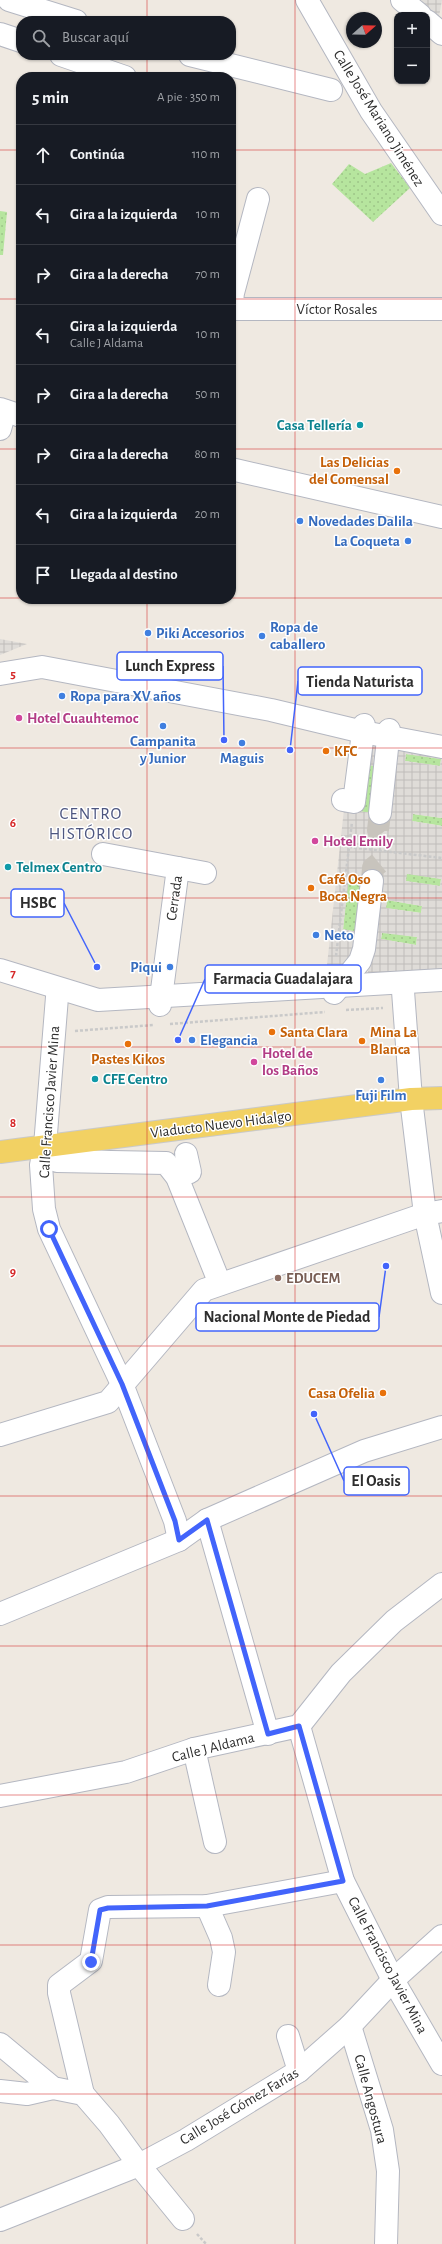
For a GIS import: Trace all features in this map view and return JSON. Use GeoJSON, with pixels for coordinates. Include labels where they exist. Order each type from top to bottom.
{"type":"FeatureCollection","features":[{"type":"Feature","properties":{"kind":"main road","name":"Viaducto Nuevo Hidalgo"},"geometry":{"type":"LineString","coordinates":[[0,1152],[411,1099],[442,1098]]}},
{"type":"Feature","properties":{"kind":"street"},"geometry":{"type":"LineString","coordinates":[[9,0],[60,16]]}},
{"type":"Feature","properties":{"kind":"street","name":"Calle José Mariano Jiménez"},"geometry":{"type":"LineString","coordinates":[[308,0],[371,111],[421,186],[442,214]]}},
{"type":"Feature","properties":{"kind":"street"},"geometry":{"type":"LineString","coordinates":[[402,0],[416,12]]}},
{"type":"Feature","properties":{"kind":"street"},"geometry":{"type":"LineString","coordinates":[[430,24],[442,34]]}},
{"type":"Feature","properties":{"kind":"street"},"geometry":{"type":"LineString","coordinates":[[0,34],[16,39]]}},
{"type":"Feature","properties":{"kind":"street"},"geometry":{"type":"LineString","coordinates":[[76,60],[110,72]]}},
{"type":"Feature","properties":{"kind":"street"},"geometry":{"type":"LineString","coordinates":[[210,60],[331,90]]}},
{"type":"Feature","properties":{"kind":"street"},"geometry":{"type":"LineString","coordinates":[[236,282],[258,199]]}},
{"type":"Feature","properties":{"kind":"street","name":"Víctor Rosales"},"geometry":{"type":"LineString","coordinates":[[236,309],[442,309]]}},
{"type":"Feature","properties":{"kind":"street"},"geometry":{"type":"LineString","coordinates":[[236,470],[442,517]]}},
{"type":"Feature","properties":{"kind":"street"},"geometry":{"type":"LineString","coordinates":[[0,671],[42,663],[274,704],[363,728]]}},
{"type":"Feature","properties":{"kind":"street"},"geometry":{"type":"LineString","coordinates":[[0,674],[42,667],[389,733],[442,740]]}},
{"type":"Feature","properties":{"kind":"street"},"geometry":{"type":"LineString","coordinates":[[349,801],[363,728]]}},
{"type":"Feature","properties":{"kind":"street"},"geometry":{"type":"LineString","coordinates":[[389,733],[442,747]]}},
{"type":"Feature","properties":{"kind":"street"},"geometry":{"type":"LineString","coordinates":[[380,813],[389,733]]}},
{"type":"Feature","properties":{"kind":"street","name":"Cerrada"},"geometry":{"type":"LineString","coordinates":[[103,854],[178,868],[160,1013]]}},
{"type":"Feature","properties":{"kind":"street"},"geometry":{"type":"LineString","coordinates":[[178,868],[205,873]]}},
{"type":"Feature","properties":{"kind":"street"},"geometry":{"type":"LineString","coordinates":[[336,1001],[360,961],[364,949],[372,881]]}},
{"type":"Feature","properties":{"kind":"street"},"geometry":{"type":"LineString","coordinates":[[0,970],[98,1000],[160,1013]]}},
{"type":"Feature","properties":{"kind":"street"},"geometry":{"type":"LineString","coordinates":[[0,980],[97,1008],[160,1013],[336,1001],[403,990],[442,988]]}},
{"type":"Feature","properties":{"kind":"street"},"geometry":{"type":"LineString","coordinates":[[336,1001],[442,980]]}},
{"type":"Feature","properties":{"kind":"street"},"geometry":{"type":"LineString","coordinates":[[403,990],[411,1099],[434,1213],[442,1293]]}},
{"type":"Feature","properties":{"kind":"street","name":"Calle Francisco Javier Mina"},"geometry":{"type":"LineString","coordinates":[[57,997],[45,1146],[41,1165],[44,1210],[49,1229],[122,1384],[175,1521],[179,1540]]}},
{"type":"Feature","properties":{"kind":"street"},"geometry":{"type":"LineString","coordinates":[[45,1146],[57,1161],[166,1163],[177,1178],[220,1284]]}},
{"type":"Feature","properties":{"kind":"street"},"geometry":{"type":"LineString","coordinates":[[177,1178],[190,1172],[186,1154]]}},
{"type":"Feature","properties":{"kind":"street"},"geometry":{"type":"LineString","coordinates":[[0,1436],[108,1402],[204,1290],[434,1213]]}},
{"type":"Feature","properties":{"kind":"street"},"geometry":{"type":"LineString","coordinates":[[0,1614],[179,1540],[207,1520],[364,1451],[442,1427]]}},
{"type":"Feature","properties":{"kind":"street"},"geometry":{"type":"LineString","coordinates":[[207,1520],[268,1734]]}},
{"type":"Feature","properties":{"kind":"street"},"geometry":{"type":"LineString","coordinates":[[299,1726],[352,1663],[394,1621],[442,1584]]}},
{"type":"Feature","properties":{"kind":"street","name":"Calle Francisco Javier Mina"},"geometry":{"type":"LineString","coordinates":[[299,1726],[343,1881],[393,1980],[442,2064]]}},
{"type":"Feature","properties":{"kind":"street","name":"Calle J Aldama"},"geometry":{"type":"LineString","coordinates":[[0,1796],[126,1772],[194,1749],[299,1726]]}},
{"type":"Feature","properties":{"kind":"street"},"geometry":{"type":"LineString","coordinates":[[194,1749],[215,1842]]}},
{"type":"Feature","properties":{"kind":"street"},"geometry":{"type":"LineString","coordinates":[[183,2219],[139,2165],[109,2124],[83,2094],[59,1993],[59,1985],[91,1962],[100,1910],[108,1908],[207,1906],[343,1881]]}},
{"type":"Feature","properties":{"kind":"street"},"geometry":{"type":"LineString","coordinates":[[207,1906],[221,1938],[224,1952],[219,1985]]}},
{"type":"Feature","properties":{"kind":"street","name":"Calle José Gómez Farías"},"geometry":{"type":"LineString","coordinates":[[0,2220],[139,2165],[186,2140],[299,2071],[350,2026],[393,1980],[442,1936]]}},
{"type":"Feature","properties":{"kind":"street","name":"Calle Angostura"},"geometry":{"type":"LineString","coordinates":[[350,2026],[382,2130],[388,2171],[386,2244]]}},
{"type":"Feature","properties":{"kind":"street"},"geometry":{"type":"LineString","coordinates":[[288,2036],[299,2071]]}},
{"type":"Feature","properties":{"kind":"street"},"geometry":{"type":"LineString","coordinates":[[0,2044],[53,2088]]}},
{"type":"Feature","properties":{"kind":"street"},"geometry":{"type":"LineString","coordinates":[[0,2090],[27,2094],[53,2088],[83,2094]]}},
{"type":"Feature","properties":{"kind":"street"},"geometry":{"type":"LineString","coordinates":[[0,2203],[25,2211]]}},
{"type":"Feature","properties":{"kind":"path"},"geometry":{"type":"LineString","coordinates":[[336,958],[349,847],[349,801]]}},
{"type":"Feature","properties":{"kind":"path"},"geometry":{"type":"LineString","coordinates":[[349,847],[442,858]]}},
{"type":"Feature","properties":{"kind":"path"},"geometry":{"type":"LineString","coordinates":[[69,1032],[160,1013],[336,1001],[387,1007]]}},
{"type":"Feature","properties":{"kind":"green space"},"geometry":{"type":"Polygon","coordinates":[[[391,163],[410,188],[373,222],[332,184],[349,164],[365,174],[391,163]]]}},
{"type":"Feature","properties":{"kind":"green space"},"geometry":{"type":"Polygon","coordinates":[[[0,211],[7,212],[3,255],[0,255],[0,211]]]}},
{"type":"Feature","properties":{"kind":"green space"},"geometry":{"type":"Polygon","coordinates":[[[406,754],[441,759],[440,766],[405,761],[406,754]]]}},
{"type":"Feature","properties":{"kind":"green space"},"geometry":{"type":"Polygon","coordinates":[[[363,764],[380,767],[373,813],[357,811],[363,764]]]}},
{"type":"Feature","properties":{"kind":"green space"},"geometry":{"type":"Polygon","coordinates":[[[413,814],[442,818],[442,826],[412,821],[413,814]]]}},
{"type":"Feature","properties":{"kind":"green space"},"geometry":{"type":"Polygon","coordinates":[[[406,873],[441,879],[440,886],[405,881],[406,873]]]}},
{"type":"Feature","properties":{"kind":"green space"},"geometry":{"type":"Polygon","coordinates":[[[348,878],[365,880],[359,932],[343,930],[348,878]]]}},
{"type":"Feature","properties":{"kind":"green space"},"geometry":{"type":"Polygon","coordinates":[[[387,900],[422,906],[421,913],[386,908],[387,900]]]}},
{"type":"Feature","properties":{"kind":"green space"},"geometry":{"type":"Polygon","coordinates":[[[382,932],[417,937],[416,945],[381,939],[382,932]]]}},
{"type":"Feature","properties":{"kind":"shaded area"},"geometry":{"type":"Polygon","coordinates":[[[442,0],[439,17],[421,1],[442,0]]]}},
{"type":"Feature","properties":{"kind":"shaded area"},"geometry":{"type":"Polygon","coordinates":[[[0,639],[27,644],[0,655],[0,639]]]}},
{"type":"Feature","properties":{"kind":"shaded area"},"geometry":{"type":"Polygon","coordinates":[[[355,737],[381,748],[380,767],[363,764],[357,811],[373,813],[393,747],[442,753],[442,818],[413,814],[412,821],[442,826],[442,973],[367,980],[378,881],[349,878],[343,929],[359,932],[344,973],[329,980],[326,974],[351,745],[350,739],[355,737]],[[406,754],[405,761],[440,766],[441,759],[406,754]],[[407,874],[406,881],[440,886],[441,879],[407,874]],[[387,900],[386,908],[421,913],[422,906],[387,900]],[[382,933],[381,939],[416,945],[417,937],[382,933]]]}},
{"type":"Feature","properties":{"kind":"tunnel"},"geometry":{"type":"LineString","coordinates":[[380,813],[378,830],[382,835]]}},
{"type":"Feature","properties":{"kind":"tunnel"},"geometry":{"type":"LineString","coordinates":[[372,881],[373,868],[379,863]]}},
{"type":"Feature","properties":{"kind":"place","name":"Casa Tellería"},"geometry":{"type":"Point","coordinates":[360,425]}},
{"type":"Feature","properties":{"kind":"place","name":"Las Delicias del Comensal"},"geometry":{"type":"Point","coordinates":[397,471]}},
{"type":"Feature","properties":{"kind":"place","name":"Novedades Dalila"},"geometry":{"type":"Point","coordinates":[300,521]}},
{"type":"Feature","properties":{"kind":"place","name":"La Coqueta"},"geometry":{"type":"Point","coordinates":[408,541]}},
{"type":"Feature","properties":{"kind":"place","name":"Piki Accesorios"},"geometry":{"type":"Point","coordinates":[148,633]}},
{"type":"Feature","properties":{"kind":"place","name":"Ropa de caballero"},"geometry":{"type":"Point","coordinates":[262,636]}},
{"type":"Feature","properties":{"kind":"place","name":"Ropa para XV años"},"geometry":{"type":"Point","coordinates":[62,696]}},
{"type":"Feature","properties":{"kind":"place","name":"Hotel Cuauhtemoc"},"geometry":{"type":"Point","coordinates":[19,718]}},
{"type":"Feature","properties":{"kind":"place","name":"Campanita y Junior"},"geometry":{"type":"Point","coordinates":[163,726]}},
{"type":"Feature","properties":{"kind":"place","name":"Lunch Express"},"geometry":{"type":"Point","coordinates":[224,740]}},
{"type":"Feature","properties":{"kind":"place","name":"Maguis"},"geometry":{"type":"Point","coordinates":[242,743]}},
{"type":"Feature","properties":{"kind":"place","name":"Tienda Naturista"},"geometry":{"type":"Point","coordinates":[290,750]}},
{"type":"Feature","properties":{"kind":"place","name":"KFC"},"geometry":{"type":"Point","coordinates":[326,751]}},
{"type":"Feature","properties":{"kind":"place","name":"Hotel Emily"},"geometry":{"type":"Point","coordinates":[315,841]}},
{"type":"Feature","properties":{"kind":"place","name":"Telmex Centro"},"geometry":{"type":"Point","coordinates":[8,867]}},
{"type":"Feature","properties":{"kind":"place","name":"Café Oso Boca Negra"},"geometry":{"type":"Point","coordinates":[311,888]}},
{"type":"Feature","properties":{"kind":"place","name":"Neto"},"geometry":{"type":"Point","coordinates":[316,935]}},
{"type":"Feature","properties":{"kind":"place","name":"HSBC"},"geometry":{"type":"Point","coordinates":[97,967]}},
{"type":"Feature","properties":{"kind":"place","name":"Piqui"},"geometry":{"type":"Point","coordinates":[170,967]}},
{"type":"Feature","properties":{"kind":"place","name":"Santa Clara"},"geometry":{"type":"Point","coordinates":[272,1032]}},
{"type":"Feature","properties":{"kind":"place","name":"Farmacia Guadalajara"},"geometry":{"type":"Point","coordinates":[178,1040]}},
{"type":"Feature","properties":{"kind":"place","name":"Elegancia"},"geometry":{"type":"Point","coordinates":[192,1040]}},
{"type":"Feature","properties":{"kind":"place","name":"Mina La Blanca"},"geometry":{"type":"Point","coordinates":[362,1041]}},
{"type":"Feature","properties":{"kind":"place","name":"Pastes Kikos"},"geometry":{"type":"Point","coordinates":[128,1044]}},
{"type":"Feature","properties":{"kind":"place","name":"Hotel de los Baños"},"geometry":{"type":"Point","coordinates":[254,1062]}},
{"type":"Feature","properties":{"kind":"place","name":"CFE Centro"},"geometry":{"type":"Point","coordinates":[95,1079]}},
{"type":"Feature","properties":{"kind":"place","name":"Fuji Film"},"geometry":{"type":"Point","coordinates":[381,1080]}},
{"type":"Feature","properties":{"kind":"place","name":"Nacional Monte de Piedad"},"geometry":{"type":"Point","coordinates":[386,1266]}},
{"type":"Feature","properties":{"kind":"place","name":"EDUCEM"},"geometry":{"type":"Point","coordinates":[278,1278]}},
{"type":"Feature","properties":{"kind":"place","name":"Casa Ofelia"},"geometry":{"type":"Point","coordinates":[383,1393]}},
{"type":"Feature","properties":{"kind":"place","name":"El Oasis"},"geometry":{"type":"Point","coordinates":[314,1414]}},
{"type":"Feature","properties":{"kind":"district","name":"CENTRO HISTÓRICO"},"geometry":{"type":"Point","coordinates":[91,823]}},
{"type":"Feature","properties":{"kind":"route"},"geometry":{"type":"LineString","coordinates":[[49,1229],[122,1384],[175,1521],[179,1540],[207,1520],[268,1734],[299,1726],[343,1881],[207,1906],[108,1908],[100,1910],[94,1952],[91,1962]]}}]}
